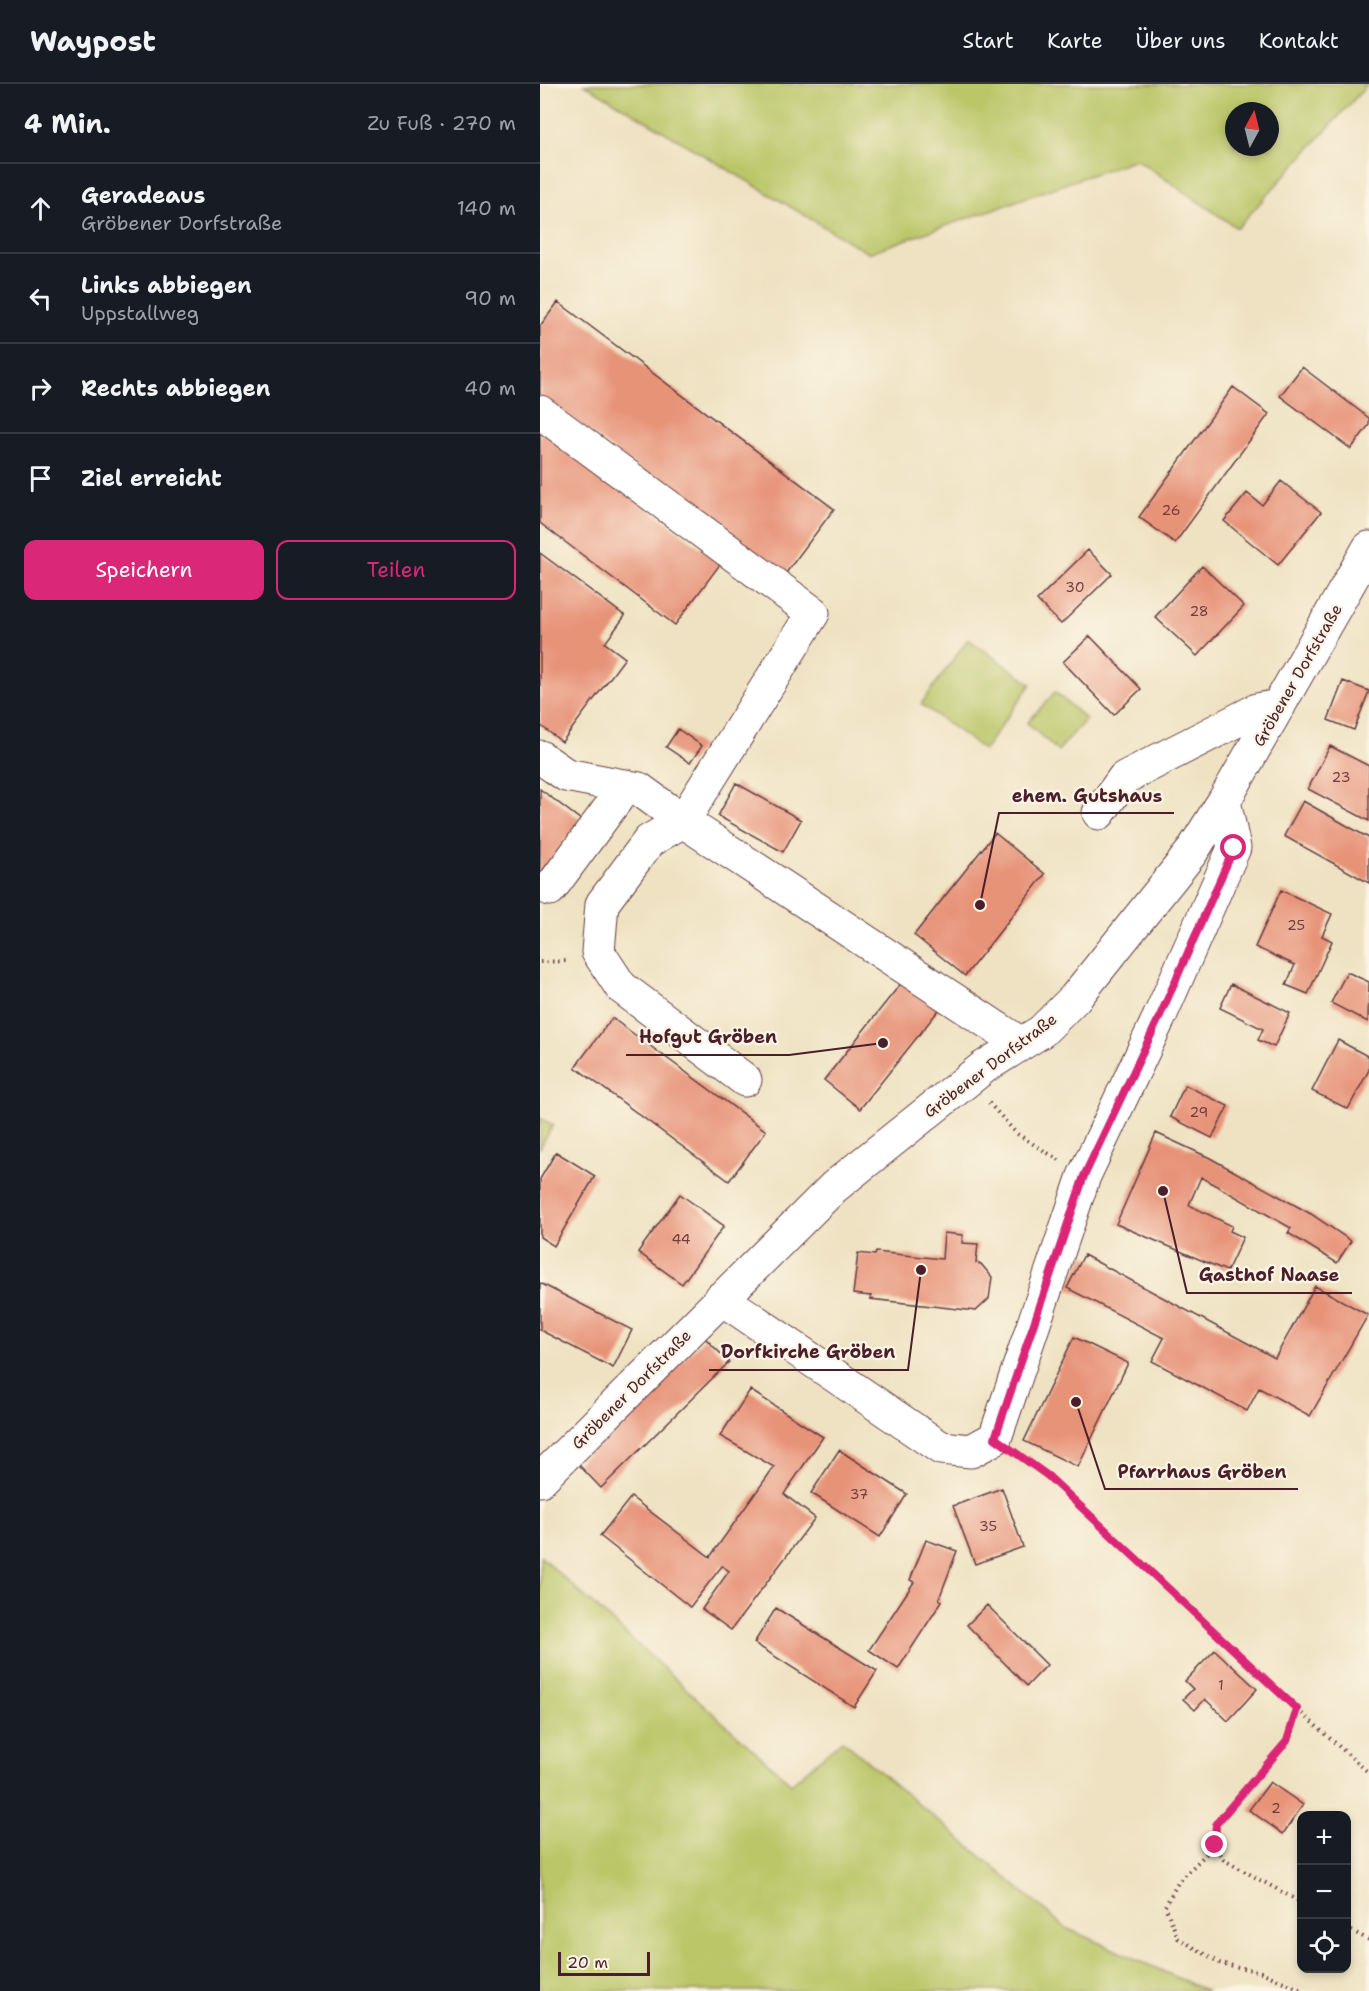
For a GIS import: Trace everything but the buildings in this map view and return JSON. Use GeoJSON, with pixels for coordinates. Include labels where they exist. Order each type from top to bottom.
{"type":"FeatureCollection","features":[{"type":"Feature","properties":{"kind":"street"},"geometry":{"type":"LineString","coordinates":[[540,412],[813,613],[683,821],[649,841],[602,904],[598,952],[621,987],[745,1080]]}},
{"type":"Feature","properties":{"kind":"street","name":"Gröbener Dorfstraße"},"geometry":{"type":"LineString","coordinates":[[540,1480],[834,1186],[984,1067],[1042,1031],[1075,998],[1191,853],[1224,801],[1369,548]]}},
{"type":"Feature","properties":{"kind":"street"},"geometry":{"type":"LineString","coordinates":[[1099,813],[1124,778],[1257,710],[1279,706]]}},
{"type":"Feature","properties":{"kind":"street"},"geometry":{"type":"LineString","coordinates":[[540,757],[566,775],[639,789],[683,821],[1021,1044]]}},
{"type":"Feature","properties":{"kind":"street"},"geometry":{"type":"LineString","coordinates":[[550,889],[626,786]]}},
{"type":"Feature","properties":{"kind":"street"},"geometry":{"type":"LineString","coordinates":[[721,1298],[941,1448],[971,1451],[995,1438],[1084,1176],[1159,1018],[1234,848],[1224,801]]}},
{"type":"Feature","properties":{"kind":"path"},"geometry":{"type":"LineString","coordinates":[[984,1067],[987,1101],[1017,1134],[1084,1176]]}},
{"type":"Feature","properties":{"kind":"path"},"geometry":{"type":"LineString","coordinates":[[995,1438],[1048,1476],[1297,1709],[1369,1773]]}},
{"type":"Feature","properties":{"kind":"path"},"geometry":{"type":"LineString","coordinates":[[1297,1709],[1287,1741],[1216,1824],[1215,1845],[1224,1860],[1297,1900]]}},
{"type":"Feature","properties":{"kind":"path"},"geometry":{"type":"LineString","coordinates":[[1215,1845],[1179,1881],[1165,1906],[1178,1938],[1220,1963],[1261,1972],[1304,1991]]}},
{"type":"Feature","properties":{"kind":"path"},"geometry":{"type":"LineString","coordinates":[[1351,1930],[1369,1940]]}},
{"type":"Feature","properties":{"kind":"green space"},"geometry":{"type":"Polygon","coordinates":[[[584,84],[1368,84],[1237,228],[1136,159],[868,253],[584,84]]]}},
{"type":"Feature","properties":{"kind":"green space"},"geometry":{"type":"Polygon","coordinates":[[[968,639],[1031,684],[984,750],[921,704],[968,639]]]}},
{"type":"Feature","properties":{"kind":"green space"},"geometry":{"type":"Polygon","coordinates":[[[1055,692],[1086,719],[1058,751],[1027,723],[1055,692]]]}},
{"type":"Feature","properties":{"kind":"green space"},"geometry":{"type":"Polygon","coordinates":[[[540,1118],[553,1125],[540,1148],[540,1118]]]}},
{"type":"Feature","properties":{"kind":"green space"},"geometry":{"type":"Polygon","coordinates":[[[540,1556],[791,1784],[842,1740],[1066,1928],[1207,1991],[540,1991],[540,1556]]]}},
{"type":"Feature","properties":{"kind":"place","name":"ehem. Gutshaus"},"geometry":{"type":"Point","coordinates":[980,905]}},
{"type":"Feature","properties":{"kind":"place","name":"Hofgut Gröben"},"geometry":{"type":"Point","coordinates":[883,1043]}},
{"type":"Feature","properties":{"kind":"place","name":"Gasthof Naase"},"geometry":{"type":"Point","coordinates":[1163,1191]}},
{"type":"Feature","properties":{"kind":"place","name":"Dorfkirche Gröben"},"geometry":{"type":"Point","coordinates":[921,1270]}},
{"type":"Feature","properties":{"kind":"place","name":"Pfarrhaus Gröben"},"geometry":{"type":"Point","coordinates":[1076,1402]}},
{"type":"Feature","properties":{"kind":"route"},"geometry":{"type":"LineString","coordinates":[[1215,1845],[1216,1824],[1287,1741],[1297,1709],[1048,1476],[995,1438],[1084,1176],[1159,1018],[1234,848]]}}]}
